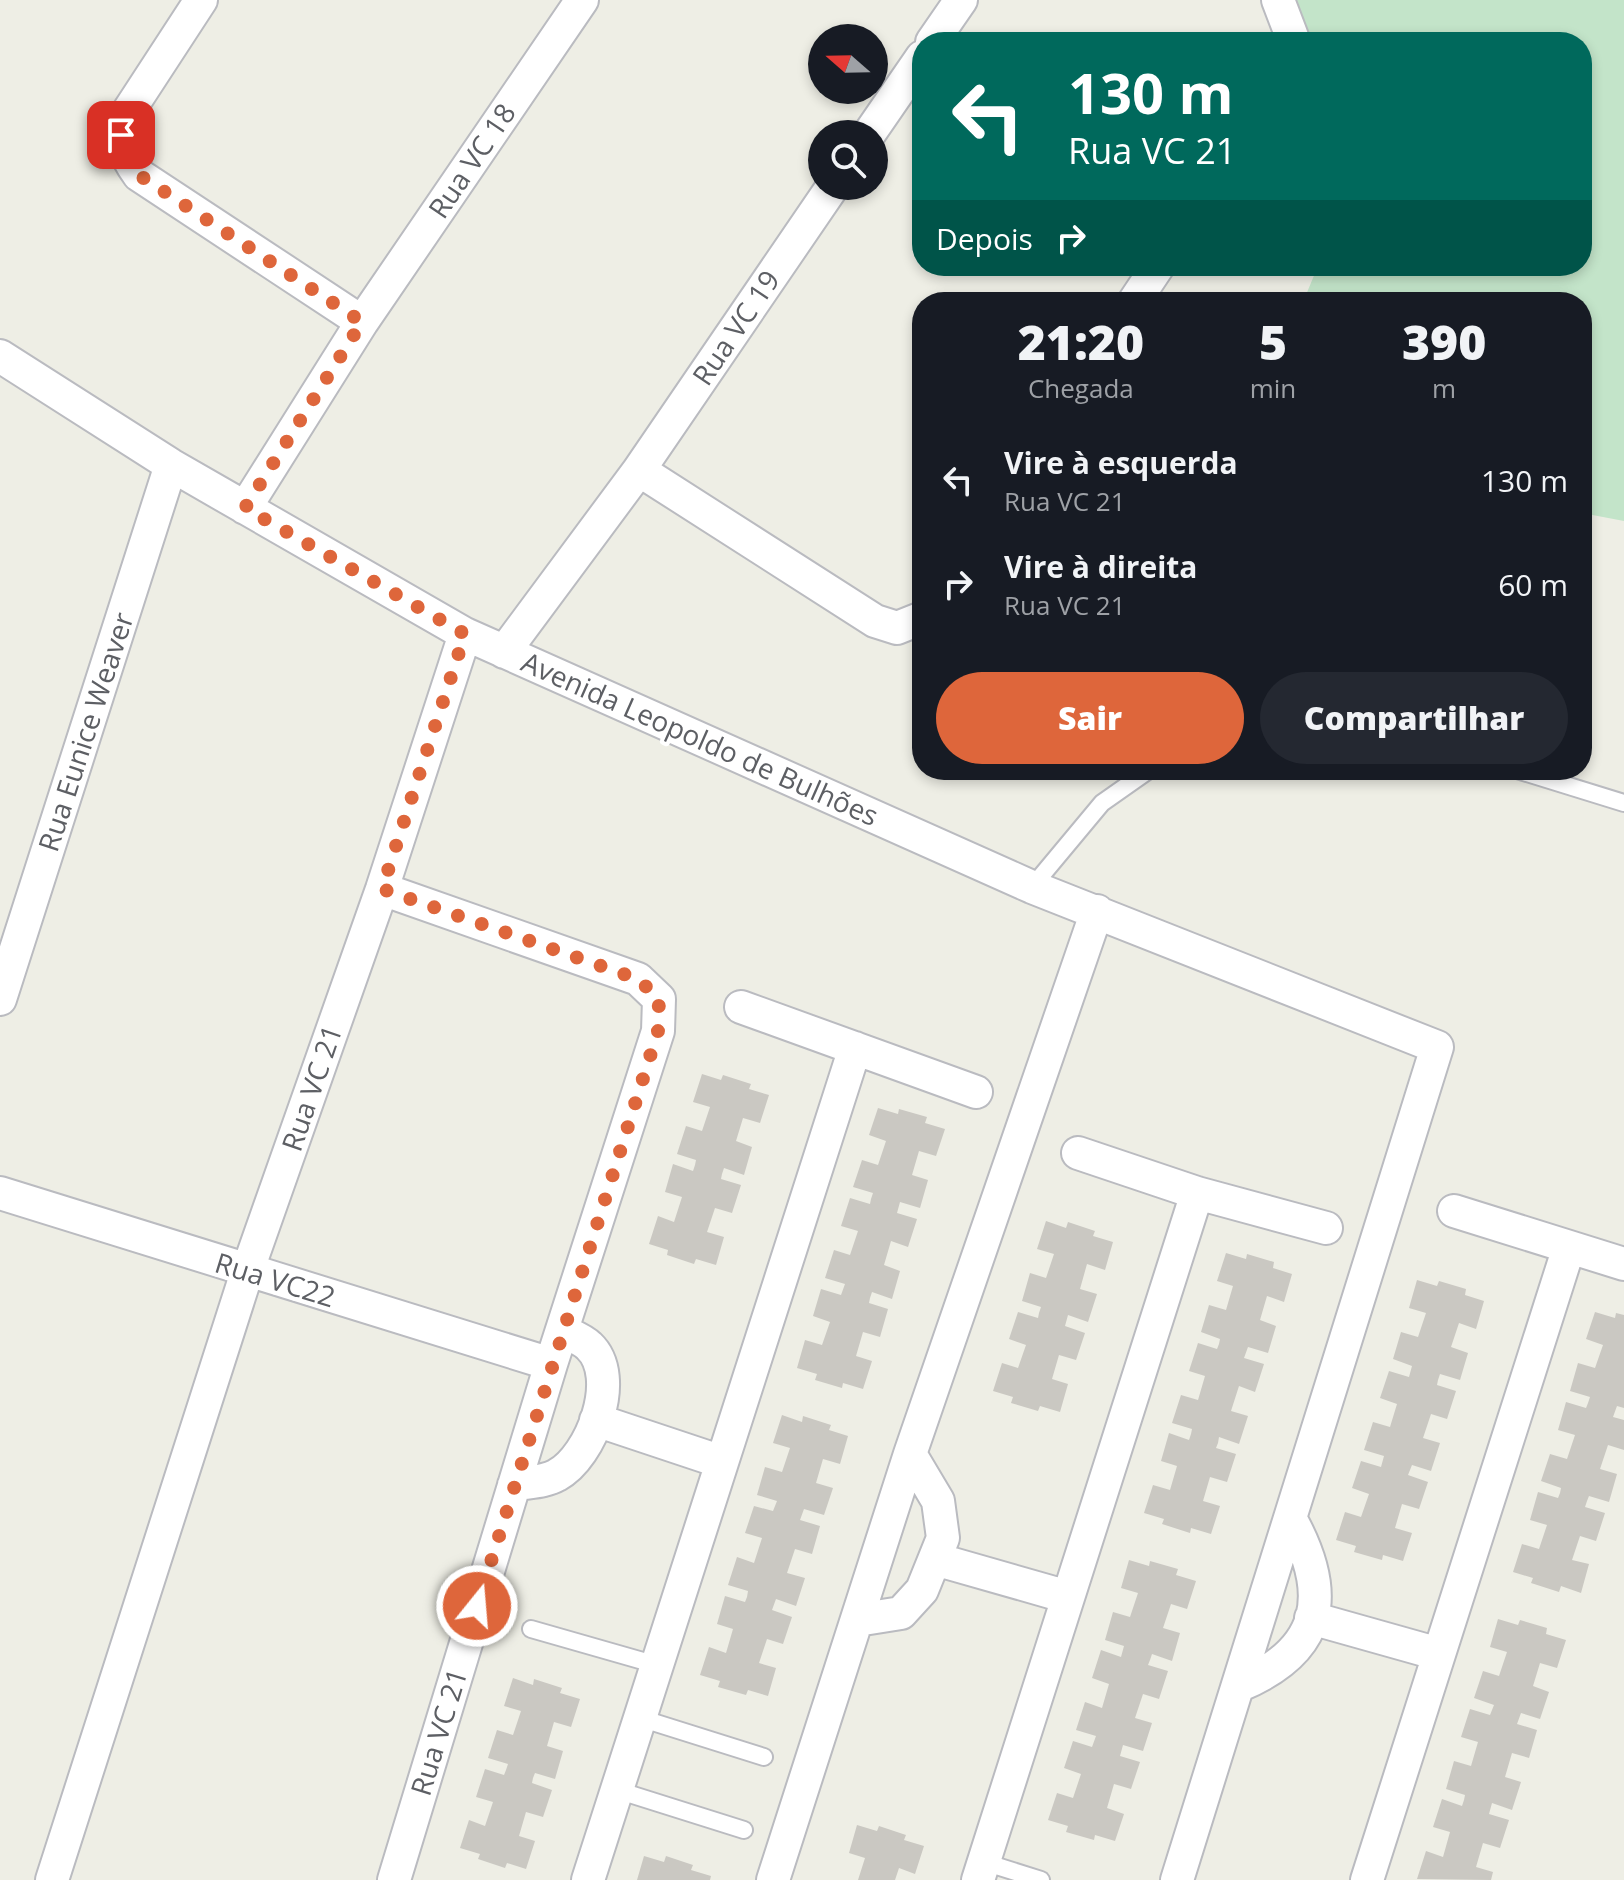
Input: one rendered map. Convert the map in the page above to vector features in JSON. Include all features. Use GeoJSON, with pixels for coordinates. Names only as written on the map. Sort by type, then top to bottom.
{"type":"FeatureCollection","features":[{"type":"Feature","properties":{"kind":"street"},"geometry":{"type":"LineString","coordinates":[[201,0],[126,115],[121,135],[125,156],[139,175],[362,322]]}},
{"type":"Feature","properties":{"kind":"street","name":"Rua VC 18"},"geometry":{"type":"LineString","coordinates":[[245,508],[362,322],[582,0]]}},
{"type":"Feature","properties":{"kind":"street"},"geometry":{"type":"LineString","coordinates":[[939,32],[961,0]]}},
{"type":"Feature","properties":{"kind":"street"},"geometry":{"type":"LineString","coordinates":[[1278,0],[1290,32]]}},
{"type":"Feature","properties":{"kind":"street"},"geometry":{"type":"LineString","coordinates":[[879,120],[912,72]]}},
{"type":"Feature","properties":{"kind":"street","name":"Rua VC 19"},"geometry":{"type":"LineString","coordinates":[[504,652],[639,470],[823,200]]}},
{"type":"Feature","properties":{"kind":"street","name":"Avenida Leopoldo de Bulhões"},"geometry":{"type":"LineString","coordinates":[[0,356],[171,465],[465,634],[1032,887],[1437,1047],[1290,1518]]}},
{"type":"Feature","properties":{"kind":"street","name":"Rua Eunice Weaver"},"geometry":{"type":"LineString","coordinates":[[0,999],[171,465]]}},
{"type":"Feature","properties":{"kind":"street"},"geometry":{"type":"LineString","coordinates":[[639,470],[875,621],[897,628],[912,622]]}},
{"type":"Feature","properties":{"kind":"street","name":"Rua VC 21"},"geometry":{"type":"LineString","coordinates":[[52,1880],[247,1272],[382,889],[465,634]]}},
{"type":"Feature","properties":{"kind":"street","name":"Rua VC 21"},"geometry":{"type":"LineString","coordinates":[[382,889],[638,979],[659,999],[658,1031],[551,1364],[394,1880]]}},
{"type":"Feature","properties":{"kind":"street"},"geometry":{"type":"LineString","coordinates":[[773,1880],[910,1454],[1097,911]]}},
{"type":"Feature","properties":{"kind":"street"},"geometry":{"type":"LineString","coordinates":[[741,1007],[976,1092]]}},
{"type":"Feature","properties":{"kind":"street"},"geometry":{"type":"LineString","coordinates":[[588,1880],[855,1048]]}},
{"type":"Feature","properties":{"kind":"street"},"geometry":{"type":"LineString","coordinates":[[1078,1153],[1197,1193],[1326,1228]]}},
{"type":"Feature","properties":{"kind":"street","name":"Rua VC22"},"geometry":{"type":"LineString","coordinates":[[0,1193],[551,1364]]}},
{"type":"Feature","properties":{"kind":"street"},"geometry":{"type":"LineString","coordinates":[[981,1871],[1197,1193]]}},
{"type":"Feature","properties":{"kind":"street"},"geometry":{"type":"LineString","coordinates":[[1454,1211],[1624,1264]]}},
{"type":"Feature","properties":{"kind":"street"},"geometry":{"type":"LineString","coordinates":[[1367,1880],[1569,1247]]}},
{"type":"Feature","properties":{"kind":"street"},"geometry":{"type":"LineString","coordinates":[[514,1485],[556,1476],[589,1442],[596,1420],[604,1384],[601,1366],[589,1346],[562,1331]]}},
{"type":"Feature","properties":{"kind":"street"},"geometry":{"type":"LineString","coordinates":[[596,1420],[722,1462]]}},
{"type":"Feature","properties":{"kind":"street"},"geometry":{"type":"LineString","coordinates":[[857,1620],[901,1613],[922,1590],[943,1538],[938,1501],[910,1454]]}},
{"type":"Feature","properties":{"kind":"street"},"geometry":{"type":"LineString","coordinates":[[1238,1686],[1269,1673],[1292,1656],[1307,1633],[1315,1582],[1307,1548],[1290,1518]]}},
{"type":"Feature","properties":{"kind":"street"},"geometry":{"type":"LineString","coordinates":[[1177,1880],[1290,1518]]}},
{"type":"Feature","properties":{"kind":"street"},"geometry":{"type":"LineString","coordinates":[[935,1559],[1068,1597]]}},
{"type":"Feature","properties":{"kind":"street"},"geometry":{"type":"LineString","coordinates":[[1311,1618],[1439,1654]]}},
{"type":"Feature","properties":{"kind":"lane"},"geometry":{"type":"LineString","coordinates":[[1032,887],[1102,803],[1135,780]]}},
{"type":"Feature","properties":{"kind":"lane"},"geometry":{"type":"LineString","coordinates":[[1549,780],[1624,803]]}},
{"type":"Feature","properties":{"kind":"lane"},"geometry":{"type":"LineString","coordinates":[[531,1629],[657,1665]]}},
{"type":"Feature","properties":{"kind":"lane"},"geometry":{"type":"LineString","coordinates":[[640,1718],[764,1757]]}},
{"type":"Feature","properties":{"kind":"lane"},"geometry":{"type":"LineString","coordinates":[[617,1790],[744,1830]]}},
{"type":"Feature","properties":{"kind":"lane"},"geometry":{"type":"LineString","coordinates":[[981,1871],[1041,1880]]}},
{"type":"Feature","properties":{"kind":"green space"},"geometry":{"type":"Polygon","coordinates":[[[1273,0],[1624,0],[1624,521],[1592,515],[1592,292],[1307,292],[1314,276],[1592,276],[1592,32],[1292,32],[1273,0]]]}},
{"type":"Feature","properties":{"kind":"building"},"geometry":{"type":"Polygon","coordinates":[[[702,1074],[721,1080],[723,1075],[751,1084],[749,1089],[769,1095],[760,1123],[743,1118],[736,1141],[752,1147],[744,1175],[724,1168],[722,1174],[721,1179],[741,1185],[732,1213],[715,1208],[707,1232],[724,1237],[716,1265],[696,1259],[694,1264],[667,1255],[668,1250],[649,1244],[658,1216],[674,1222],[682,1197],[665,1192],[673,1164],[693,1171],[695,1165],[696,1160],[677,1154],[686,1126],[702,1131],[710,1107],[693,1102],[702,1074]]]}},
{"type":"Feature","properties":{"kind":"building"},"geometry":{"type":"Polygon","coordinates":[[[878,1108],[898,1114],[899,1109],[927,1117],[925,1123],[945,1129],[936,1156],[919,1151],[912,1175],[928,1180],[920,1208],[900,1202],[897,1213],[917,1219],[908,1247],[891,1241],[884,1265],[900,1271],[892,1299],[872,1292],[870,1298],[869,1303],[888,1309],[880,1337],[863,1332],[856,1356],[872,1361],[863,1389],[843,1383],[842,1388],[815,1380],[817,1374],[797,1368],[805,1340],[822,1345],[830,1322],[813,1316],[821,1289],[841,1295],[845,1284],[825,1278],[834,1250],[850,1255],[858,1231],[841,1226],[850,1198],[870,1204],[873,1193],[853,1187],[862,1160],[878,1165],[886,1141],[869,1135],[878,1108]]]}},
{"type":"Feature","properties":{"kind":"building"},"geometry":{"type":"Polygon","coordinates":[[[1046,1221],[1066,1228],[1068,1222],[1095,1231],[1093,1236],[1113,1242],[1105,1270],[1087,1264],[1080,1289],[1097,1294],[1088,1322],[1068,1315],[1065,1326],[1085,1333],[1076,1360],[1059,1355],[1052,1379],[1068,1384],[1060,1412],[1040,1406],[1038,1411],[1011,1403],[1013,1397],[993,1391],[1002,1363],[1018,1368],[1026,1345],[1009,1339],[1018,1312],[1038,1318],[1041,1307],[1022,1301],[1030,1273],[1046,1278],[1054,1254],[1037,1249],[1046,1221]]]}},
{"type":"Feature","properties":{"kind":"building"},"geometry":{"type":"Polygon","coordinates":[[[1226,1253],[1246,1259],[1247,1254],[1274,1262],[1273,1268],[1292,1274],[1284,1302],[1267,1296],[1260,1320],[1276,1326],[1268,1353],[1248,1347],[1244,1358],[1264,1364],[1255,1392],[1239,1386],[1231,1411],[1248,1416],[1239,1444],[1219,1437],[1216,1448],[1236,1454],[1227,1482],[1210,1477],[1203,1501],[1220,1506],[1211,1534],[1191,1528],[1190,1533],[1162,1524],[1164,1519],[1144,1513],[1153,1485],[1170,1490],[1177,1466],[1161,1461],[1169,1433],[1189,1440],[1191,1434],[1192,1429],[1172,1423],[1181,1395],[1198,1400],[1205,1376],[1189,1371],[1198,1343],[1217,1349],[1219,1344],[1220,1339],[1201,1332],[1209,1305],[1226,1310],[1233,1286],[1217,1281],[1226,1253]]]}},
{"type":"Feature","properties":{"kind":"building"},"geometry":{"type":"Polygon","coordinates":[[[1417,1280],[1437,1286],[1439,1281],[1466,1289],[1465,1295],[1484,1301],[1476,1329],[1459,1323],[1451,1347],[1468,1353],[1460,1380],[1440,1374],[1438,1380],[1437,1385],[1456,1391],[1447,1419],[1431,1414],[1423,1438],[1440,1443],[1431,1471],[1412,1465],[1408,1475],[1428,1482],[1419,1509],[1402,1504],[1395,1528],[1412,1533],[1403,1561],[1383,1555],[1382,1560],[1354,1552],[1356,1546],[1336,1540],[1345,1512],[1361,1517],[1369,1494],[1352,1488],[1361,1461],[1381,1467],[1384,1456],[1364,1450],[1373,1422],[1390,1427],[1397,1404],[1380,1398],[1389,1371],[1409,1377],[1412,1366],[1393,1359],[1401,1332],[1418,1337],[1426,1313],[1409,1308],[1417,1280]]]}},
{"type":"Feature","properties":{"kind":"building"},"geometry":{"type":"Polygon","coordinates":[[[1595,1312],[1615,1318],[1616,1313],[1624,1315],[1624,1408],[1617,1406],[1613,1417],[1624,1420],[1624,1450],[1608,1445],[1600,1469],[1617,1474],[1609,1502],[1589,1496],[1585,1507],[1605,1513],[1596,1541],[1580,1536],[1572,1560],[1589,1564],[1581,1593],[1561,1586],[1559,1592],[1531,1583],[1533,1578],[1513,1572],[1522,1544],[1539,1549],[1547,1525],[1530,1520],[1538,1492],[1558,1498],[1560,1493],[1561,1488],[1541,1481],[1550,1454],[1567,1459],[1575,1435],[1558,1430],[1566,1402],[1586,1408],[1590,1397],[1570,1391],[1578,1363],[1595,1368],[1603,1345],[1586,1339],[1595,1312]]]}},
{"type":"Feature","properties":{"kind":"building"},"geometry":{"type":"Polygon","coordinates":[[[782,1415],[802,1422],[803,1416],[831,1425],[829,1430],[848,1436],[840,1464],[823,1459],[816,1483],[833,1488],[824,1515],[804,1509],[800,1520],[820,1526],[812,1554],[795,1549],[787,1573],[805,1578],[796,1606],[776,1599],[772,1610],[792,1617],[783,1644],[767,1639],[759,1663],[776,1668],[768,1696],[748,1690],[746,1695],[718,1687],[720,1681],[700,1675],[709,1647],[726,1653],[733,1629],[717,1624],[725,1596],[745,1602],[747,1597],[748,1591],[728,1585],[737,1557],[754,1563],[762,1538],[745,1533],[754,1506],[773,1511],[777,1501],[757,1495],[765,1467],[782,1472],[790,1448],[773,1443],[782,1415]]]}},
{"type":"Feature","properties":{"kind":"building"},"geometry":{"type":"Polygon","coordinates":[[[1129,1560],[1149,1566],[1150,1561],[1178,1569],[1176,1575],[1196,1581],[1187,1609],[1171,1604],[1163,1628],[1180,1633],[1172,1661],[1152,1654],[1148,1665],[1168,1671],[1159,1699],[1143,1694],[1135,1718],[1152,1723],[1143,1751],[1123,1745],[1120,1756],[1140,1762],[1131,1789],[1114,1784],[1107,1808],[1124,1814],[1115,1841],[1095,1835],[1094,1840],[1066,1832],[1068,1826],[1048,1820],[1057,1793],[1073,1798],[1081,1774],[1064,1768],[1073,1741],[1092,1747],[1096,1736],[1076,1730],[1085,1702],[1102,1708],[1109,1684],[1092,1678],[1101,1650],[1121,1657],[1124,1646],[1105,1640],[1113,1612],[1130,1617],[1138,1593],[1121,1588],[1129,1560]]]}},
{"type":"Feature","properties":{"kind":"building"},"geometry":{"type":"Polygon","coordinates":[[[1498,1619],[1518,1625],[1520,1620],[1547,1628],[1546,1634],[1566,1640],[1557,1668],[1540,1663],[1533,1686],[1549,1692],[1540,1719],[1521,1713],[1517,1724],[1537,1730],[1529,1758],[1512,1753],[1505,1777],[1521,1782],[1512,1810],[1492,1803],[1489,1814],[1509,1820],[1500,1848],[1483,1843],[1476,1867],[1493,1872],[1491,1880],[1417,1879],[1426,1851],[1443,1857],[1450,1832],[1433,1827],[1442,1799],[1462,1806],[1464,1800],[1465,1795],[1446,1789],[1454,1761],[1471,1766],[1478,1742],[1461,1737],[1470,1709],[1490,1715],[1494,1705],[1474,1698],[1483,1671],[1499,1676],[1507,1652],[1490,1647],[1498,1619]]]}},
{"type":"Feature","properties":{"kind":"building"},"geometry":{"type":"Polygon","coordinates":[[[513,1678],[533,1685],[534,1679],[562,1688],[560,1693],[580,1699],[571,1727],[554,1722],[547,1746],[563,1751],[555,1779],[535,1773],[533,1778],[532,1783],[552,1790],[543,1817],[526,1812],[519,1836],[535,1841],[526,1869],[507,1863],[505,1868],[478,1859],[480,1854],[460,1848],[469,1820],[485,1826],[493,1802],[476,1797],[485,1769],[504,1775],[508,1764],[488,1758],[497,1730],[513,1735],[521,1711],[504,1706],[513,1678]]]}},
{"type":"Feature","properties":{"kind":"building"},"geometry":{"type":"Polygon","coordinates":[[[857,1825],[877,1831],[879,1826],[906,1835],[904,1840],[924,1846],[915,1874],[899,1868],[895,1880],[858,1880],[865,1858],[849,1853],[857,1825]]]}},
{"type":"Feature","properties":{"kind":"building"},"geometry":{"type":"Polygon","coordinates":[[[644,1856],[664,1862],[666,1856],[693,1865],[691,1870],[711,1876],[710,1880],[637,1880],[644,1856]]]}},
{"type":"Feature","properties":{"kind":"route"},"geometry":{"type":"LineString","coordinates":[[121,135],[125,156],[139,175],[362,322],[245,508],[465,634],[382,889],[638,979],[659,999],[658,1031],[477,1606]]}}]}
